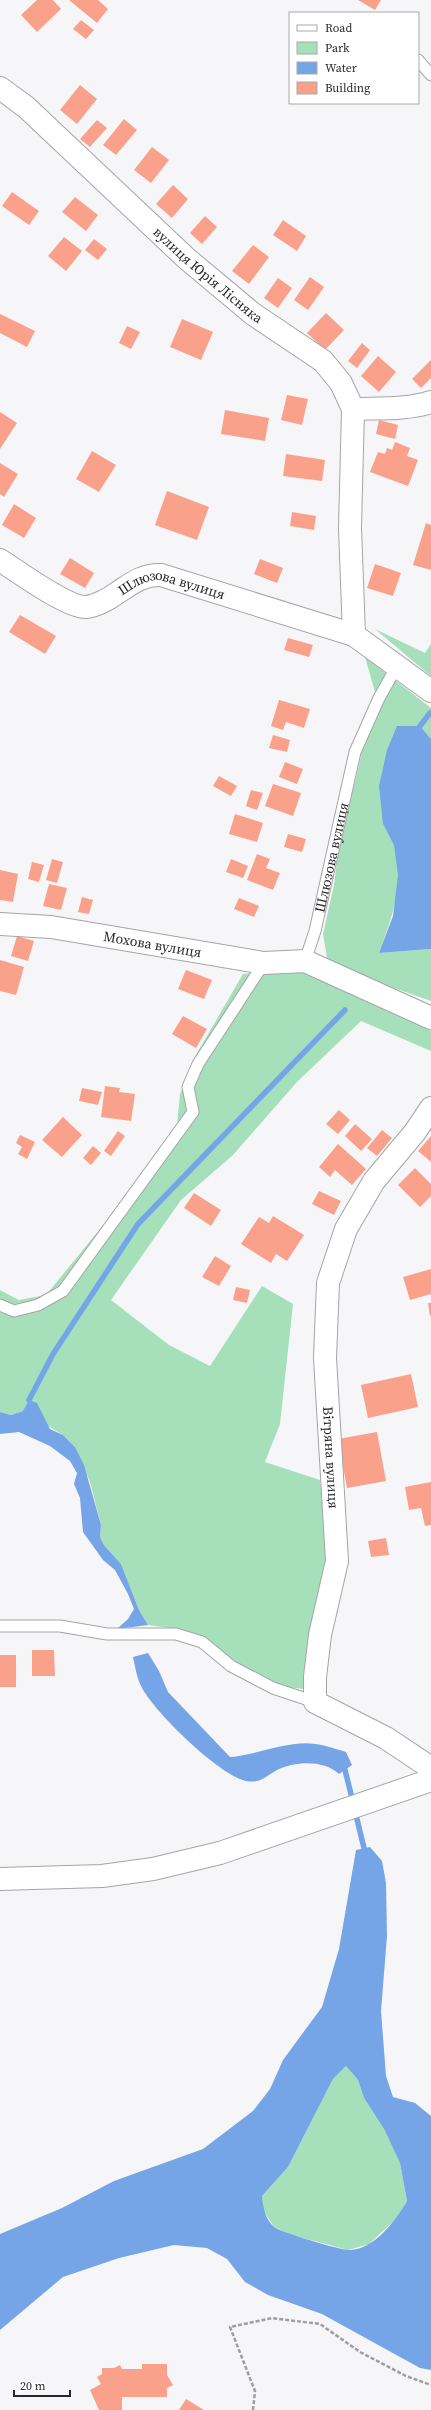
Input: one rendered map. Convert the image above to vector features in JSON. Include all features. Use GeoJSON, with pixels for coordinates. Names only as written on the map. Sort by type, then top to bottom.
{"type":"FeatureCollection","features":[{"type":"Feature","properties":{"kind":"street","name":"вулиця Юрія Лісняка"},"geometry":{"type":"LineString","coordinates":[[0,88],[26,107],[192,263],[253,314],[323,361],[341,383],[353,409]]}},
{"type":"Feature","properties":{"kind":"street"},"geometry":{"type":"LineString","coordinates":[[354,635],[350,528],[353,409],[415,405],[431,402]]}},
{"type":"Feature","properties":{"kind":"street","name":"Шлюзова вулиця"},"geometry":{"type":"LineString","coordinates":[[0,560],[63,599],[86,607],[108,599],[141,578],[152,574],[161,575],[354,635],[431,691]]}},
{"type":"Feature","properties":{"kind":"street","name":"Мохова вулиця"},"geometry":{"type":"LineString","coordinates":[[0,924],[51,927],[264,963],[305,961]]}},
{"type":"Feature","properties":{"kind":"street"},"geometry":{"type":"LineString","coordinates":[[305,961],[431,1018]]}},
{"type":"Feature","properties":{"kind":"street","name":"Вітряна вулиця"},"geometry":{"type":"LineString","coordinates":[[316,1702],[315,1677],[320,1635],[337,1561],[325,1358],[328,1283],[346,1229],[374,1181],[415,1132],[431,1108]]}},
{"type":"Feature","properties":{"kind":"street"},"geometry":{"type":"LineString","coordinates":[[316,1702],[386,1738],[431,1768]]}},
{"type":"Feature","properties":{"kind":"street"},"geometry":{"type":"LineString","coordinates":[[0,1879],[94,1877],[153,1869],[220,1853],[431,1780]]}},
{"type":"Feature","properties":{"kind":"lane"},"geometry":{"type":"LineString","coordinates":[[419,61],[431,75]]}},
{"type":"Feature","properties":{"kind":"lane","name":"Шлюзова вулиця"},"geometry":{"type":"LineString","coordinates":[[305,961],[315,931],[355,752],[379,698],[397,666]]}},
{"type":"Feature","properties":{"kind":"lane"},"geometry":{"type":"LineString","coordinates":[[0,1305],[14,1311],[38,1305],[63,1291],[193,1112],[188,1087],[198,1064],[264,963]]}},
{"type":"Feature","properties":{"kind":"lane"},"geometry":{"type":"LineString","coordinates":[[0,1626],[60,1626],[107,1634],[176,1634],[202,1642],[231,1666],[273,1688],[316,1702]]}},
{"type":"Feature","properties":{"kind":"path"},"geometry":{"type":"LineString","coordinates":[[253,2410],[255,2391],[230,2327],[272,2318],[320,2324],[360,2352],[406,2376],[431,2385]]}},
{"type":"Feature","properties":{"kind":"green space"},"geometry":{"type":"Polygon","coordinates":[[[375,629],[425,653],[431,644],[431,676],[375,629]]]}},
{"type":"Feature","properties":{"kind":"green space"},"geometry":{"type":"Polygon","coordinates":[[[365,657],[431,708],[431,739],[420,726],[383,824],[395,845],[399,872],[396,900],[379,953],[431,949],[431,1001],[351,973],[327,958],[323,934],[334,885],[340,836],[357,774],[375,692],[365,657]]]}},
{"type":"Feature","properties":{"kind":"green space"},"geometry":{"type":"Polygon","coordinates":[[[307,970],[431,1031],[431,1051],[361,1021],[297,1082],[232,1156],[181,1200],[111,1300],[169,1345],[210,1366],[262,1286],[293,1304],[280,1424],[265,1462],[320,1480],[327,1559],[311,1663],[304,1689],[285,1687],[258,1675],[183,1630],[148,1625],[139,1610],[121,1564],[104,1545],[100,1537],[101,1525],[90,1482],[75,1447],[63,1435],[23,1411],[11,1415],[0,1412],[0,1290],[19,1300],[46,1295],[118,1207],[177,1125],[180,1094],[193,1060],[243,974],[307,970]]]}},
{"type":"Feature","properties":{"kind":"green space"},"geometry":{"type":"Polygon","coordinates":[[[346,2066],[358,2080],[364,2098],[384,2129],[400,2163],[407,2201],[397,2218],[369,2244],[348,2250],[292,2235],[274,2227],[263,2210],[262,2196],[288,2167],[333,2079],[346,2066]]]}},
{"type":"Feature","properties":{"kind":"water"},"geometry":{"type":"Polygon","coordinates":[[[397,726],[420,726],[431,739],[431,949],[379,953],[393,916],[398,875],[394,845],[383,824],[379,786],[387,750],[397,726]]]}},
{"type":"Feature","properties":{"kind":"water"},"geometry":{"type":"Polygon","coordinates":[[[29,1400],[37,1403],[50,1429],[63,1435],[75,1447],[84,1465],[101,1525],[100,1537],[104,1545],[121,1564],[139,1610],[148,1625],[117,1629],[128,1619],[134,1609],[115,1570],[103,1560],[83,1532],[80,1498],[74,1484],[77,1473],[70,1461],[50,1446],[19,1432],[0,1434],[0,1412],[11,1415],[23,1411],[29,1400]]]}},
{"type":"Feature","properties":{"kind":"water"},"geometry":{"type":"Polygon","coordinates":[[[148,1653],[159,1671],[168,1692],[230,1757],[305,1743],[323,1745],[346,1752],[352,1765],[339,1774],[326,1766],[302,1763],[286,1766],[260,1780],[251,1782],[234,1776],[204,1755],[188,1741],[159,1711],[148,1697],[141,1686],[133,1657],[148,1653]]]}},
{"type":"Feature","properties":{"kind":"water"},"geometry":{"type":"Polygon","coordinates":[[[370,1847],[382,1861],[386,1883],[387,1936],[381,2011],[386,2076],[393,2097],[415,2103],[431,2116],[431,2370],[420,2368],[322,2314],[268,2295],[245,2282],[227,2259],[207,2248],[174,2245],[119,2258],[63,2277],[0,2330],[0,2234],[62,2208],[114,2181],[203,2149],[253,2111],[270,2089],[283,2060],[322,2007],[339,1949],[356,1850],[370,1847]],[[346,2066],[333,2079],[288,2167],[262,2196],[267,2217],[274,2227],[312,2241],[345,2250],[368,2245],[376,2239],[391,2225],[407,2201],[400,2163],[384,2129],[364,2098],[358,2080],[346,2066]]]}},
{"type":"Feature","properties":{"kind":"building"},"geometry":{"type":"Polygon","coordinates":[[[37,0],[53,0],[61,9],[37,32],[21,15],[37,0]]]}},
{"type":"Feature","properties":{"kind":"building"},"geometry":{"type":"Polygon","coordinates":[[[69,0],[98,0],[108,9],[97,23],[69,0]]]}},
{"type":"Feature","properties":{"kind":"building"},"geometry":{"type":"Polygon","coordinates":[[[358,0],[381,0],[375,10],[358,0]]]}},
{"type":"Feature","properties":{"kind":"building"},"geometry":{"type":"Polygon","coordinates":[[[81,20],[94,30],[86,39],[73,29],[81,20]]]}},
{"type":"Feature","properties":{"kind":"building"},"geometry":{"type":"Polygon","coordinates":[[[80,85],[97,99],[77,124],[60,110],[80,85]]]}},
{"type":"Feature","properties":{"kind":"building"},"geometry":{"type":"Polygon","coordinates":[[[124,119],[137,130],[116,155],[103,145],[124,119]]]}},
{"type":"Feature","properties":{"kind":"building"},"geometry":{"type":"Polygon","coordinates":[[[97,120],[107,128],[90,147],[80,139],[97,120]]]}},
{"type":"Feature","properties":{"kind":"building"},"geometry":{"type":"Polygon","coordinates":[[[152,147],[169,160],[151,183],[134,170],[152,147]]]}},
{"type":"Feature","properties":{"kind":"building"},"geometry":{"type":"Polygon","coordinates":[[[173,185],[188,199],[172,218],[156,204],[173,185]]]}},
{"type":"Feature","properties":{"kind":"building"},"geometry":{"type":"Polygon","coordinates":[[[12,192],[39,211],[29,225],[2,206],[12,192]]]}},
{"type":"Feature","properties":{"kind":"building"},"geometry":{"type":"Polygon","coordinates":[[[75,197],[98,215],[86,231],[62,212],[75,197]]]}},
{"type":"Feature","properties":{"kind":"building"},"geometry":{"type":"Polygon","coordinates":[[[205,216],[217,227],[202,244],[190,233],[205,216]]]}},
{"type":"Feature","properties":{"kind":"building"},"geometry":{"type":"Polygon","coordinates":[[[283,220],[306,236],[297,251],[273,235],[283,220]]]}},
{"type":"Feature","properties":{"kind":"building"},"geometry":{"type":"Polygon","coordinates":[[[64,237],[82,251],[66,271],[48,256],[64,237]]]}},
{"type":"Feature","properties":{"kind":"building"},"geometry":{"type":"Polygon","coordinates":[[[94,239],[107,249],[98,260],[85,250],[94,239]]]}},
{"type":"Feature","properties":{"kind":"building"},"geometry":{"type":"Polygon","coordinates":[[[253,245],[269,257],[249,284],[232,271],[253,245]]]}},
{"type":"Feature","properties":{"kind":"building"},"geometry":{"type":"Polygon","coordinates":[[[310,277],[324,287],[308,310],[294,300],[310,277]]]}},
{"type":"Feature","properties":{"kind":"building"},"geometry":{"type":"Polygon","coordinates":[[[278,278],[292,288],[278,308],[264,298],[278,278]]]}},
{"type":"Feature","properties":{"kind":"building"},"geometry":{"type":"Polygon","coordinates":[[[326,313],[344,330],[325,350],[307,333],[326,313]]]}},
{"type":"Feature","properties":{"kind":"building"},"geometry":{"type":"Polygon","coordinates":[[[0,314],[35,331],[27,347],[0,333],[0,314]]]}},
{"type":"Feature","properties":{"kind":"building"},"geometry":{"type":"Polygon","coordinates":[[[182,319],[213,332],[201,360],[170,347],[182,319]]]}},
{"type":"Feature","properties":{"kind":"building"},"geometry":{"type":"Polygon","coordinates":[[[127,326],[140,332],[131,349],[119,343],[127,326]]]}},
{"type":"Feature","properties":{"kind":"building"},"geometry":{"type":"Polygon","coordinates":[[[362,343],[370,350],[357,368],[348,361],[362,343]]]}},
{"type":"Feature","properties":{"kind":"building"},"geometry":{"type":"Polygon","coordinates":[[[378,356],[396,372],[379,392],[361,376],[378,356]]]}},
{"type":"Feature","properties":{"kind":"building"},"geometry":{"type":"Polygon","coordinates":[[[431,360],[431,378],[421,388],[412,379],[431,360]]]}},
{"type":"Feature","properties":{"kind":"building"},"geometry":{"type":"Polygon","coordinates":[[[287,395],[308,399],[302,425],[281,420],[287,395]]]}},
{"type":"Feature","properties":{"kind":"building"},"geometry":{"type":"Polygon","coordinates":[[[225,410],[269,418],[265,441],[221,434],[225,410]]]}},
{"type":"Feature","properties":{"kind":"building"},"geometry":{"type":"Polygon","coordinates":[[[0,412],[17,423],[0,449],[0,412]]]}},
{"type":"Feature","properties":{"kind":"building"},"geometry":{"type":"Polygon","coordinates":[[[379,420],[398,425],[395,439],[376,434],[379,420]]]}},
{"type":"Feature","properties":{"kind":"building"},"geometry":{"type":"Polygon","coordinates":[[[395,442],[410,448],[407,456],[418,460],[408,486],[370,472],[378,452],[385,454],[387,448],[392,450],[395,442]]]}},
{"type":"Feature","properties":{"kind":"building"},"geometry":{"type":"Polygon","coordinates":[[[92,451],[116,465],[99,492],[76,479],[92,451]]]}},
{"type":"Feature","properties":{"kind":"building"},"geometry":{"type":"Polygon","coordinates":[[[286,454],[325,460],[322,481],[283,476],[286,454]]]}},
{"type":"Feature","properties":{"kind":"building"},"geometry":{"type":"Polygon","coordinates":[[[0,463],[18,474],[4,497],[0,494],[0,463]]]}},
{"type":"Feature","properties":{"kind":"building"},"geometry":{"type":"Polygon","coordinates":[[[167,491],[209,507],[197,540],[155,525],[167,491]]]}},
{"type":"Feature","properties":{"kind":"building"},"geometry":{"type":"Polygon","coordinates":[[[14,504],[36,518],[24,538],[2,525],[14,504]]]}},
{"type":"Feature","properties":{"kind":"building"},"geometry":{"type":"Polygon","coordinates":[[[292,512],[316,516],[314,530],[290,526],[292,512]]]}},
{"type":"Feature","properties":{"kind":"building"},"geometry":{"type":"Polygon","coordinates":[[[426,523],[431,525],[431,570],[413,565],[426,523]]]}},
{"type":"Feature","properties":{"kind":"building"},"geometry":{"type":"Polygon","coordinates":[[[70,558],[94,573],[85,588],[60,574],[70,558]]]}},
{"type":"Feature","properties":{"kind":"building"},"geometry":{"type":"Polygon","coordinates":[[[260,559],[283,568],[277,583],[254,574],[260,559]]]}},
{"type":"Feature","properties":{"kind":"building"},"geometry":{"type":"Polygon","coordinates":[[[375,564],[401,573],[393,596],[367,588],[375,564]]]}},
{"type":"Feature","properties":{"kind":"building"},"geometry":{"type":"Polygon","coordinates":[[[20,615],[56,636],[45,654],[9,632],[20,615]]]}},
{"type":"Feature","properties":{"kind":"building"},"geometry":{"type":"Polygon","coordinates":[[[288,638],[313,645],[309,657],[284,650],[288,638]]]}},
{"type":"Feature","properties":{"kind":"building"},"geometry":{"type":"Polygon","coordinates":[[[279,700],[310,709],[304,728],[286,722],[283,730],[271,726],[279,700]]]}},
{"type":"Feature","properties":{"kind":"building"},"geometry":{"type":"Polygon","coordinates":[[[273,735],[290,740],[287,752],[269,748],[273,735]]]}},
{"type":"Feature","properties":{"kind":"building"},"geometry":{"type":"Polygon","coordinates":[[[285,762],[303,769],[297,784],[279,777],[285,762]]]}},
{"type":"Feature","properties":{"kind":"building"},"geometry":{"type":"Polygon","coordinates":[[[219,776],[237,786],[231,796],[213,786],[219,776]]]}},
{"type":"Feature","properties":{"kind":"building"},"geometry":{"type":"Polygon","coordinates":[[[273,784],[301,793],[293,816],[265,806],[273,784]]]}},
{"type":"Feature","properties":{"kind":"building"},"geometry":{"type":"Polygon","coordinates":[[[251,790],[263,793],[257,810],[246,806],[251,790]]]}},
{"type":"Feature","properties":{"kind":"building"},"geometry":{"type":"Polygon","coordinates":[[[235,814],[263,823],[257,842],[229,834],[235,814]]]}},
{"type":"Feature","properties":{"kind":"building"},"geometry":{"type":"Polygon","coordinates":[[[288,834],[306,839],[302,852],[284,847],[288,834]]]}},
{"type":"Feature","properties":{"kind":"building"},"geometry":{"type":"Polygon","coordinates":[[[257,854],[270,859],[266,868],[280,873],[273,890],[247,880],[257,854]]]}},
{"type":"Feature","properties":{"kind":"building"},"geometry":{"type":"Polygon","coordinates":[[[52,859],[63,862],[57,883],[46,880],[52,859]]]}},
{"type":"Feature","properties":{"kind":"building"},"geometry":{"type":"Polygon","coordinates":[[[231,859],[248,866],[243,878],[226,872],[231,859]]]}},
{"type":"Feature","properties":{"kind":"building"},"geometry":{"type":"Polygon","coordinates":[[[32,862],[44,865],[39,882],[28,879],[32,862]]]}},
{"type":"Feature","properties":{"kind":"building"},"geometry":{"type":"Polygon","coordinates":[[[0,870],[18,874],[13,902],[0,900],[0,870]]]}},
{"type":"Feature","properties":{"kind":"building"},"geometry":{"type":"Polygon","coordinates":[[[49,884],[67,888],[61,910],[43,906],[49,884]]]}},
{"type":"Feature","properties":{"kind":"building"},"geometry":{"type":"Polygon","coordinates":[[[82,897],[93,900],[89,914],[78,912],[82,897]]]}},
{"type":"Feature","properties":{"kind":"building"},"geometry":{"type":"Polygon","coordinates":[[[239,898],[259,906],[254,917],[234,909],[239,898]]]}},
{"type":"Feature","properties":{"kind":"building"},"geometry":{"type":"Polygon","coordinates":[[[17,936],[34,941],[28,961],[11,956],[17,936]]]}},
{"type":"Feature","properties":{"kind":"building"},"geometry":{"type":"Polygon","coordinates":[[[0,960],[24,967],[16,995],[0,991],[0,960]]]}},
{"type":"Feature","properties":{"kind":"building"},"geometry":{"type":"Polygon","coordinates":[[[186,970],[212,980],[204,999],[178,989],[186,970]]]}},
{"type":"Feature","properties":{"kind":"building"},"geometry":{"type":"Polygon","coordinates":[[[183,1016],[207,1029],[196,1048],[172,1034],[183,1016]]]}},
{"type":"Feature","properties":{"kind":"building"},"geometry":{"type":"Polygon","coordinates":[[[105,1086],[120,1088],[119,1092],[135,1094],[131,1121],[101,1117],[105,1086]]]}},
{"type":"Feature","properties":{"kind":"building"},"geometry":{"type":"Polygon","coordinates":[[[82,1088],[102,1092],[98,1105],[79,1101],[82,1088]]]}},
{"type":"Feature","properties":{"kind":"building"},"geometry":{"type":"Polygon","coordinates":[[[339,1110],[350,1120],[338,1134],[326,1124],[339,1110]]]}},
{"type":"Feature","properties":{"kind":"building"},"geometry":{"type":"Polygon","coordinates":[[[63,1117],[82,1135],[62,1157],[42,1140],[63,1117]]]}},
{"type":"Feature","properties":{"kind":"building"},"geometry":{"type":"Polygon","coordinates":[[[355,1124],[372,1139],[361,1151],[345,1136],[355,1124]]]}},
{"type":"Feature","properties":{"kind":"building"},"geometry":{"type":"Polygon","coordinates":[[[382,1130],[392,1138],[377,1156],[367,1148],[382,1130]]]}},
{"type":"Feature","properties":{"kind":"building"},"geometry":{"type":"Polygon","coordinates":[[[118,1131],[125,1136],[111,1156],[104,1151],[118,1131]]]}},
{"type":"Feature","properties":{"kind":"building"},"geometry":{"type":"Polygon","coordinates":[[[20,1135],[35,1142],[27,1159],[18,1154],[22,1147],[16,1143],[20,1135]]]}},
{"type":"Feature","properties":{"kind":"building"},"geometry":{"type":"Polygon","coordinates":[[[431,1136],[431,1162],[418,1151],[431,1136]]]}},
{"type":"Feature","properties":{"kind":"building"},"geometry":{"type":"Polygon","coordinates":[[[338,1144],[366,1169],[352,1185],[335,1170],[330,1177],[319,1167],[338,1144]]]}},
{"type":"Feature","properties":{"kind":"building"},"geometry":{"type":"Polygon","coordinates":[[[93,1146],[101,1153],[91,1165],[83,1158],[93,1146]]]}},
{"type":"Feature","properties":{"kind":"building"},"geometry":{"type":"Polygon","coordinates":[[[415,1168],[431,1184],[431,1196],[420,1207],[398,1185],[415,1168]]]}},
{"type":"Feature","properties":{"kind":"building"},"geometry":{"type":"Polygon","coordinates":[[[319,1191],[341,1201],[334,1215],[312,1204],[319,1191]]]}},
{"type":"Feature","properties":{"kind":"building"},"geometry":{"type":"Polygon","coordinates":[[[194,1193],[221,1210],[211,1226],[184,1208],[194,1193]]]}},
{"type":"Feature","properties":{"kind":"building"},"geometry":{"type":"Polygon","coordinates":[[[273,1216],[304,1235],[287,1261],[276,1254],[271,1263],[241,1244],[259,1217],[269,1223],[273,1216]]]}},
{"type":"Feature","properties":{"kind":"building"},"geometry":{"type":"Polygon","coordinates":[[[215,1256],[231,1266],[219,1286],[202,1277],[215,1256]]]}},
{"type":"Feature","properties":{"kind":"building"},"geometry":{"type":"Polygon","coordinates":[[[431,1269],[431,1294],[410,1300],[403,1277],[431,1269]]]}},
{"type":"Feature","properties":{"kind":"building"},"geometry":{"type":"Polygon","coordinates":[[[236,1287],[250,1290],[247,1303],[233,1300],[236,1287]]]}},
{"type":"Feature","properties":{"kind":"building"},"geometry":{"type":"Polygon","coordinates":[[[428,1303],[431,1303],[431,1316],[430,1316],[428,1303]]]}},
{"type":"Feature","properties":{"kind":"building"},"geometry":{"type":"Polygon","coordinates":[[[411,1374],[418,1407],[368,1418],[361,1385],[411,1374]]]}},
{"type":"Feature","properties":{"kind":"building"},"geometry":{"type":"Polygon","coordinates":[[[377,1432],[386,1481],[347,1488],[338,1439],[377,1432]]]}},
{"type":"Feature","properties":{"kind":"building"},"geometry":{"type":"Polygon","coordinates":[[[431,1482],[431,1525],[425,1526],[421,1508],[409,1510],[405,1487],[431,1482]]]}},
{"type":"Feature","properties":{"kind":"building"},"geometry":{"type":"Polygon","coordinates":[[[386,1538],[389,1555],[371,1557],[368,1541],[386,1538]]]}},
{"type":"Feature","properties":{"kind":"building"},"geometry":{"type":"Polygon","coordinates":[[[32,1650],[54,1650],[55,1676],[32,1676],[32,1650]]]}},
{"type":"Feature","properties":{"kind":"building"},"geometry":{"type":"Polygon","coordinates":[[[0,1655],[16,1655],[16,1687],[0,1687],[0,1655]]]}},
{"type":"Feature","properties":{"kind":"building"},"geometry":{"type":"Polygon","coordinates":[[[142,2364],[167,2364],[167,2375],[173,2385],[167,2388],[167,2397],[122,2397],[122,2410],[99,2410],[90,2390],[101,2384],[97,2377],[102,2374],[102,2368],[114,2368],[120,2365],[122,2369],[142,2369],[142,2364]]]}},
{"type":"Feature","properties":{"kind":"building"},"geometry":{"type":"Polygon","coordinates":[[[186,2399],[204,2410],[179,2410],[186,2399]]]}},
{"type":"Feature","properties":{"kind":"waterway"},"geometry":{"type":"LineString","coordinates":[[420,726],[430,713]]}},
{"type":"Feature","properties":{"kind":"waterway"},"geometry":{"type":"LineString","coordinates":[[29,1400],[53,1354],[138,1224],[345,1010]]}},
{"type":"Feature","properties":{"kind":"waterway"},"geometry":{"type":"LineString","coordinates":[[345,1770],[353,1802]]}},
{"type":"Feature","properties":{"kind":"waterway"},"geometry":{"type":"LineString","coordinates":[[355,1811],[364,1848]]}}]}
